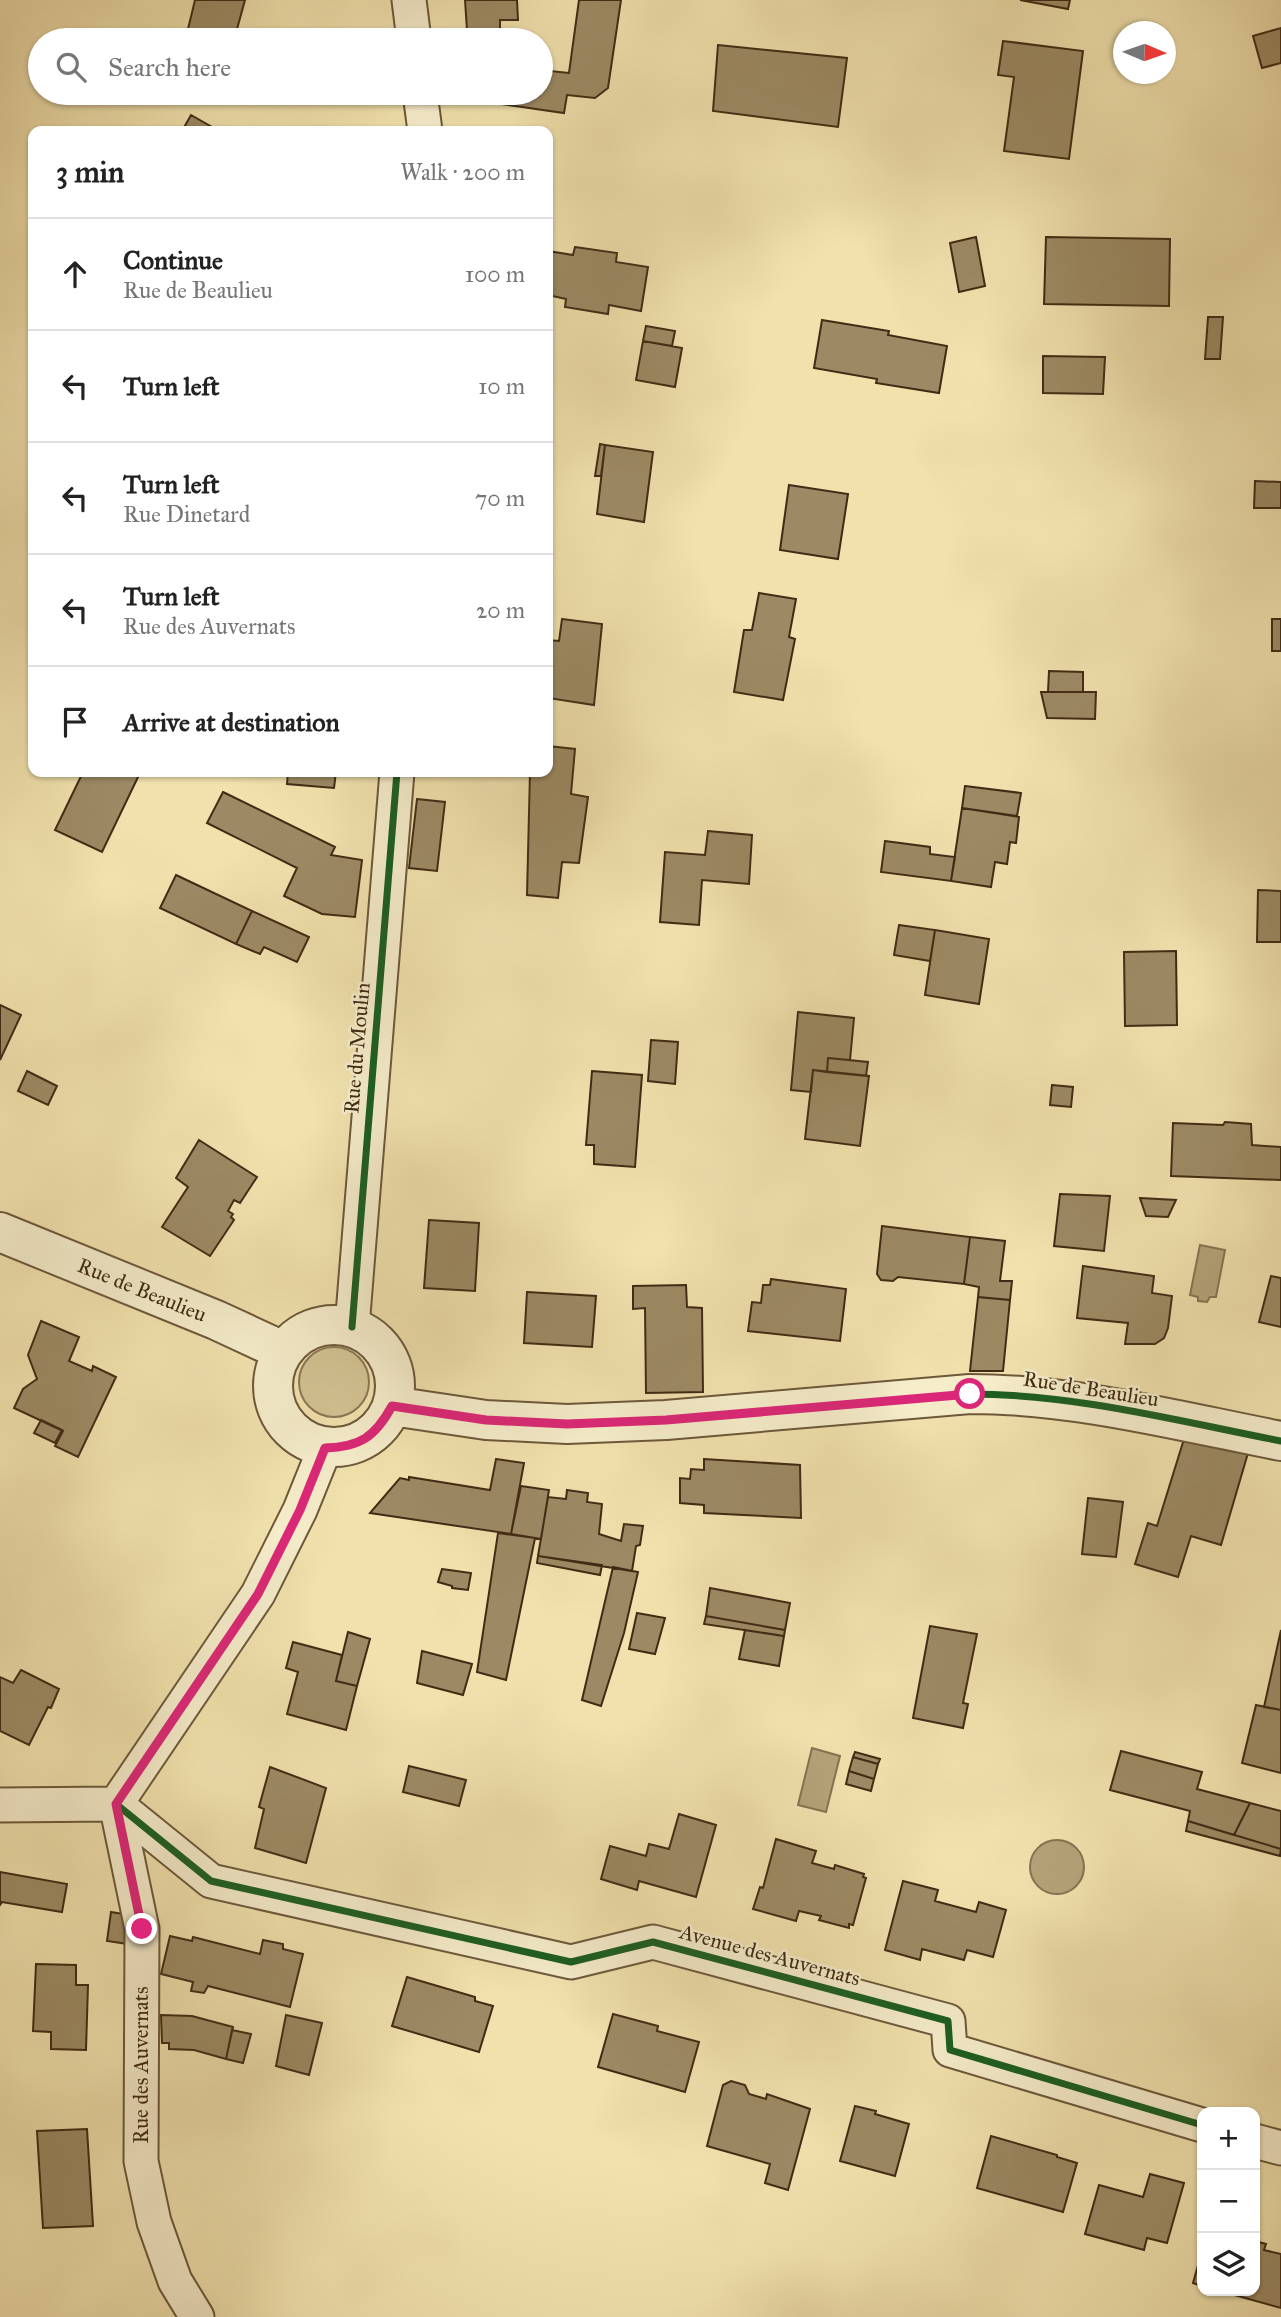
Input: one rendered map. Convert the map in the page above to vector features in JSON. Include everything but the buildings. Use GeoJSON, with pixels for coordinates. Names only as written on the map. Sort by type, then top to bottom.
{"type":"FeatureCollection","features":[{"type":"Feature","properties":{"kind":"street"},"geometry":{"type":"LineString","coordinates":[[409,0],[412,28]]}},
{"type":"Feature","properties":{"kind":"street"},"geometry":{"type":"LineString","coordinates":[[422,105],[424,126]]}},
{"type":"Feature","properties":{"kind":"street","name":"Rue du Moulin"},"geometry":{"type":"LineString","coordinates":[[352,1327],[397,777]]}},
{"type":"Feature","properties":{"kind":"street","name":"Rue de Beaulieu"},"geometry":{"type":"LineString","coordinates":[[0,1232],[216,1320],[283,1351]]}},
{"type":"Feature","properties":{"kind":"street"},"geometry":{"type":"LineString","coordinates":[[333,1324],[352,1327],[370,1336],[384,1350],[392,1367],[396,1387],[392,1406],[382,1425],[366,1439],[346,1447],[325,1448],[305,1441],[289,1429],[277,1412],[272,1391],[274,1370],[283,1351],[296,1337],[313,1328],[333,1324]]}},
{"type":"Feature","properties":{"kind":"street","name":"Rue de Beaulieu"},"geometry":{"type":"LineString","coordinates":[[392,1406],[486,1420],[567,1424],[666,1420],[970,1394],[1014,1394],[1058,1398],[1281,1441]]}},
{"type":"Feature","properties":{"kind":"street"},"geometry":{"type":"LineString","coordinates":[[0,1805],[116,1804],[258,1594],[300,1510],[325,1448]]}},
{"type":"Feature","properties":{"kind":"street","name":"Avenue des Auvernats"},"geometry":{"type":"LineString","coordinates":[[116,1804],[211,1881],[571,1962],[653,1942],[948,2021],[950,2050],[1197,2124]]}},
{"type":"Feature","properties":{"kind":"street","name":"Rue des Auvernats"},"geometry":{"type":"LineString","coordinates":[[116,1804],[142,1929],[141,2161],[158,2234],[175,2281],[197,2317]]}},
{"type":"Feature","properties":{"kind":"street"},"geometry":{"type":"LineString","coordinates":[[1260,2142],[1281,2148]]}},
{"type":"Feature","properties":{"kind":"shaded area"},"geometry":{"type":"Polygon","coordinates":[[[1200,1245],[1225,1250],[1216,1297],[1210,1297],[1207,1302],[1198,1301],[1198,1297],[1190,1295],[1200,1245]]]}},
{"type":"Feature","properties":{"kind":"shaded area"},"geometry":{"type":"Polygon","coordinates":[[[341,1347],[354,1353],[363,1362],[367,1368],[367,1396],[359,1407],[348,1415],[327,1417],[309,1407],[301,1396],[299,1375],[309,1357],[320,1349],[341,1347]]]}},
{"type":"Feature","properties":{"kind":"shaded area"},"geometry":{"type":"Polygon","coordinates":[[[812,1748],[840,1756],[826,1812],[798,1805],[812,1748]]]}},
{"type":"Feature","properties":{"kind":"shaded area"},"geometry":{"type":"Polygon","coordinates":[[[1057,1840],[1076,1848],[1084,1867],[1076,1886],[1057,1894],[1038,1886],[1030,1867],[1038,1848],[1057,1840]]]}},
{"type":"Feature","properties":{"kind":"cycle path"},"geometry":{"type":"LineString","coordinates":[[352,1327],[397,777]]}},
{"type":"Feature","properties":{"kind":"cycle path"},"geometry":{"type":"LineString","coordinates":[[392,1406],[486,1420],[567,1424],[666,1420],[970,1394],[1009,1395],[1126,1410],[1281,1441]]}},
{"type":"Feature","properties":{"kind":"cycle path"},"geometry":{"type":"LineString","coordinates":[[116,1804],[211,1881],[571,1962],[653,1942],[948,2021],[950,2050],[1197,2124]]}},
{"type":"Feature","properties":{"kind":"route"},"geometry":{"type":"LineString","coordinates":[[142,1929],[116,1804],[258,1594],[300,1510],[325,1448],[346,1447],[366,1439],[382,1425],[392,1406],[486,1420],[567,1424],[666,1420],[970,1394]]}}]}
